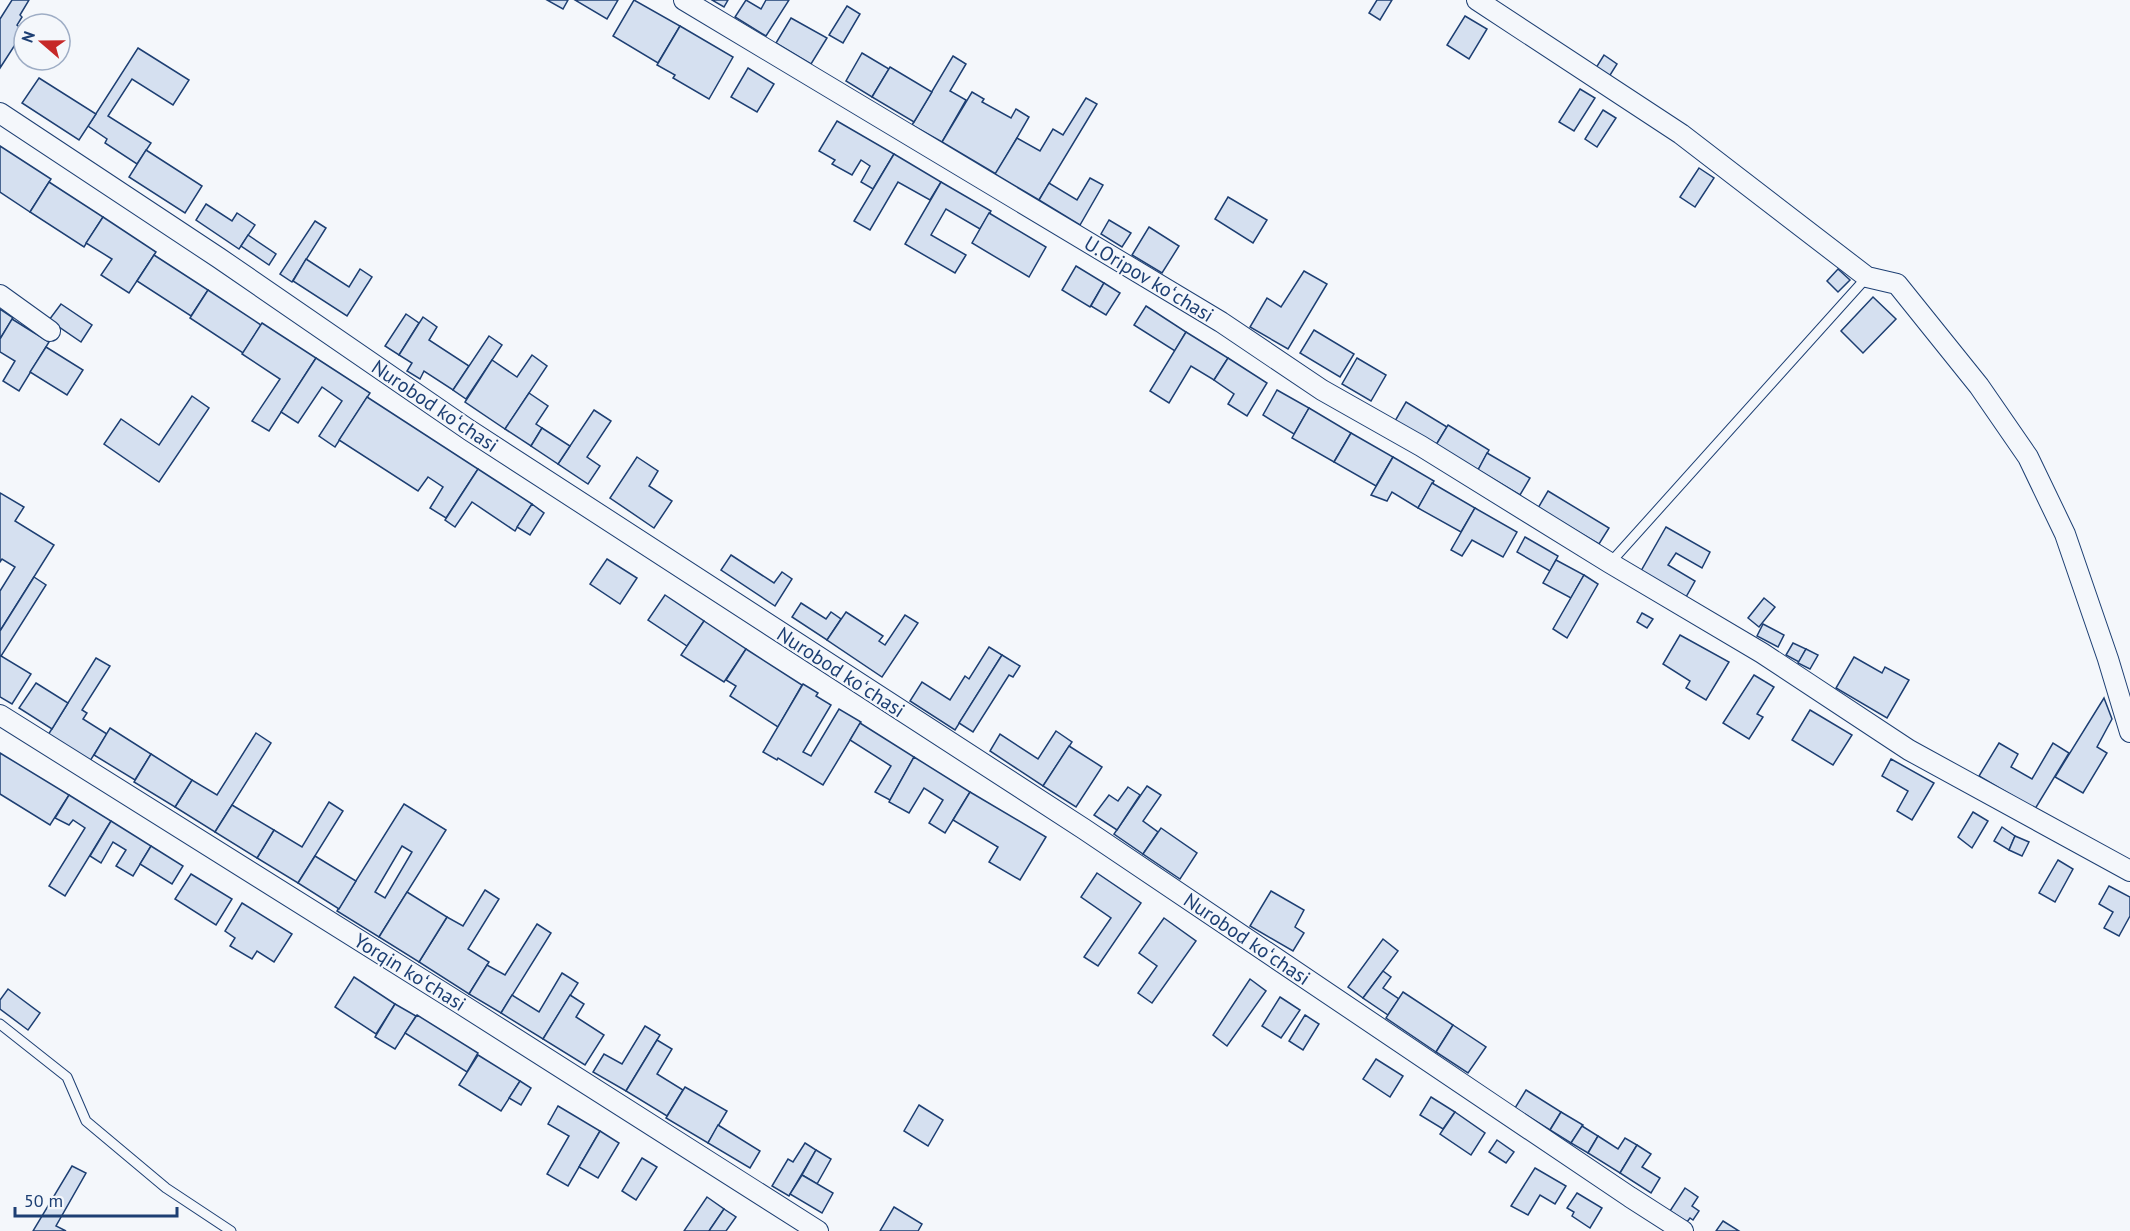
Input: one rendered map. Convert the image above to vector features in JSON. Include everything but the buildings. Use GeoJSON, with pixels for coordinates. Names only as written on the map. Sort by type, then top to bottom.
{"type":"FeatureCollection","features":[{"type":"Feature","properties":{"kind":"street","name":"U.Oripov koʻchasi"},"geometry":{"type":"LineString","coordinates":[[684,0],[1211,316],[1322,390],[1421,446],[1610,563],[1762,653],[1909,750],[2130,871]]}},
{"type":"Feature","properties":{"kind":"street"},"geometry":{"type":"LineString","coordinates":[[1476,0],[1681,134],[1867,277],[1897,284],[1978,386],[2028,457],[2065,534],[2108,659],[2130,732]]}},
{"type":"Feature","properties":{"kind":"street","name":"Nurobod koʻchasi"},"geometry":{"type":"LineString","coordinates":[[0,112],[219,258],[469,430],[1084,829],[1591,1172],[1683,1231]]}},
{"type":"Feature","properties":{"kind":"street"},"geometry":{"type":"LineString","coordinates":[[0,295],[50,331]]}},
{"type":"Feature","properties":{"kind":"street","name":"Yorqin koʻchasi"},"geometry":{"type":"LineString","coordinates":[[0,715],[818,1231]]}},
{"type":"Feature","properties":{"kind":"lane"},"geometry":{"type":"LineString","coordinates":[[1610,563],[1867,277]]}},
{"type":"Feature","properties":{"kind":"lane"},"geometry":{"type":"LineString","coordinates":[[0,1024],[66,1077],[86,1121],[166,1188],[231,1231]]}}]}
